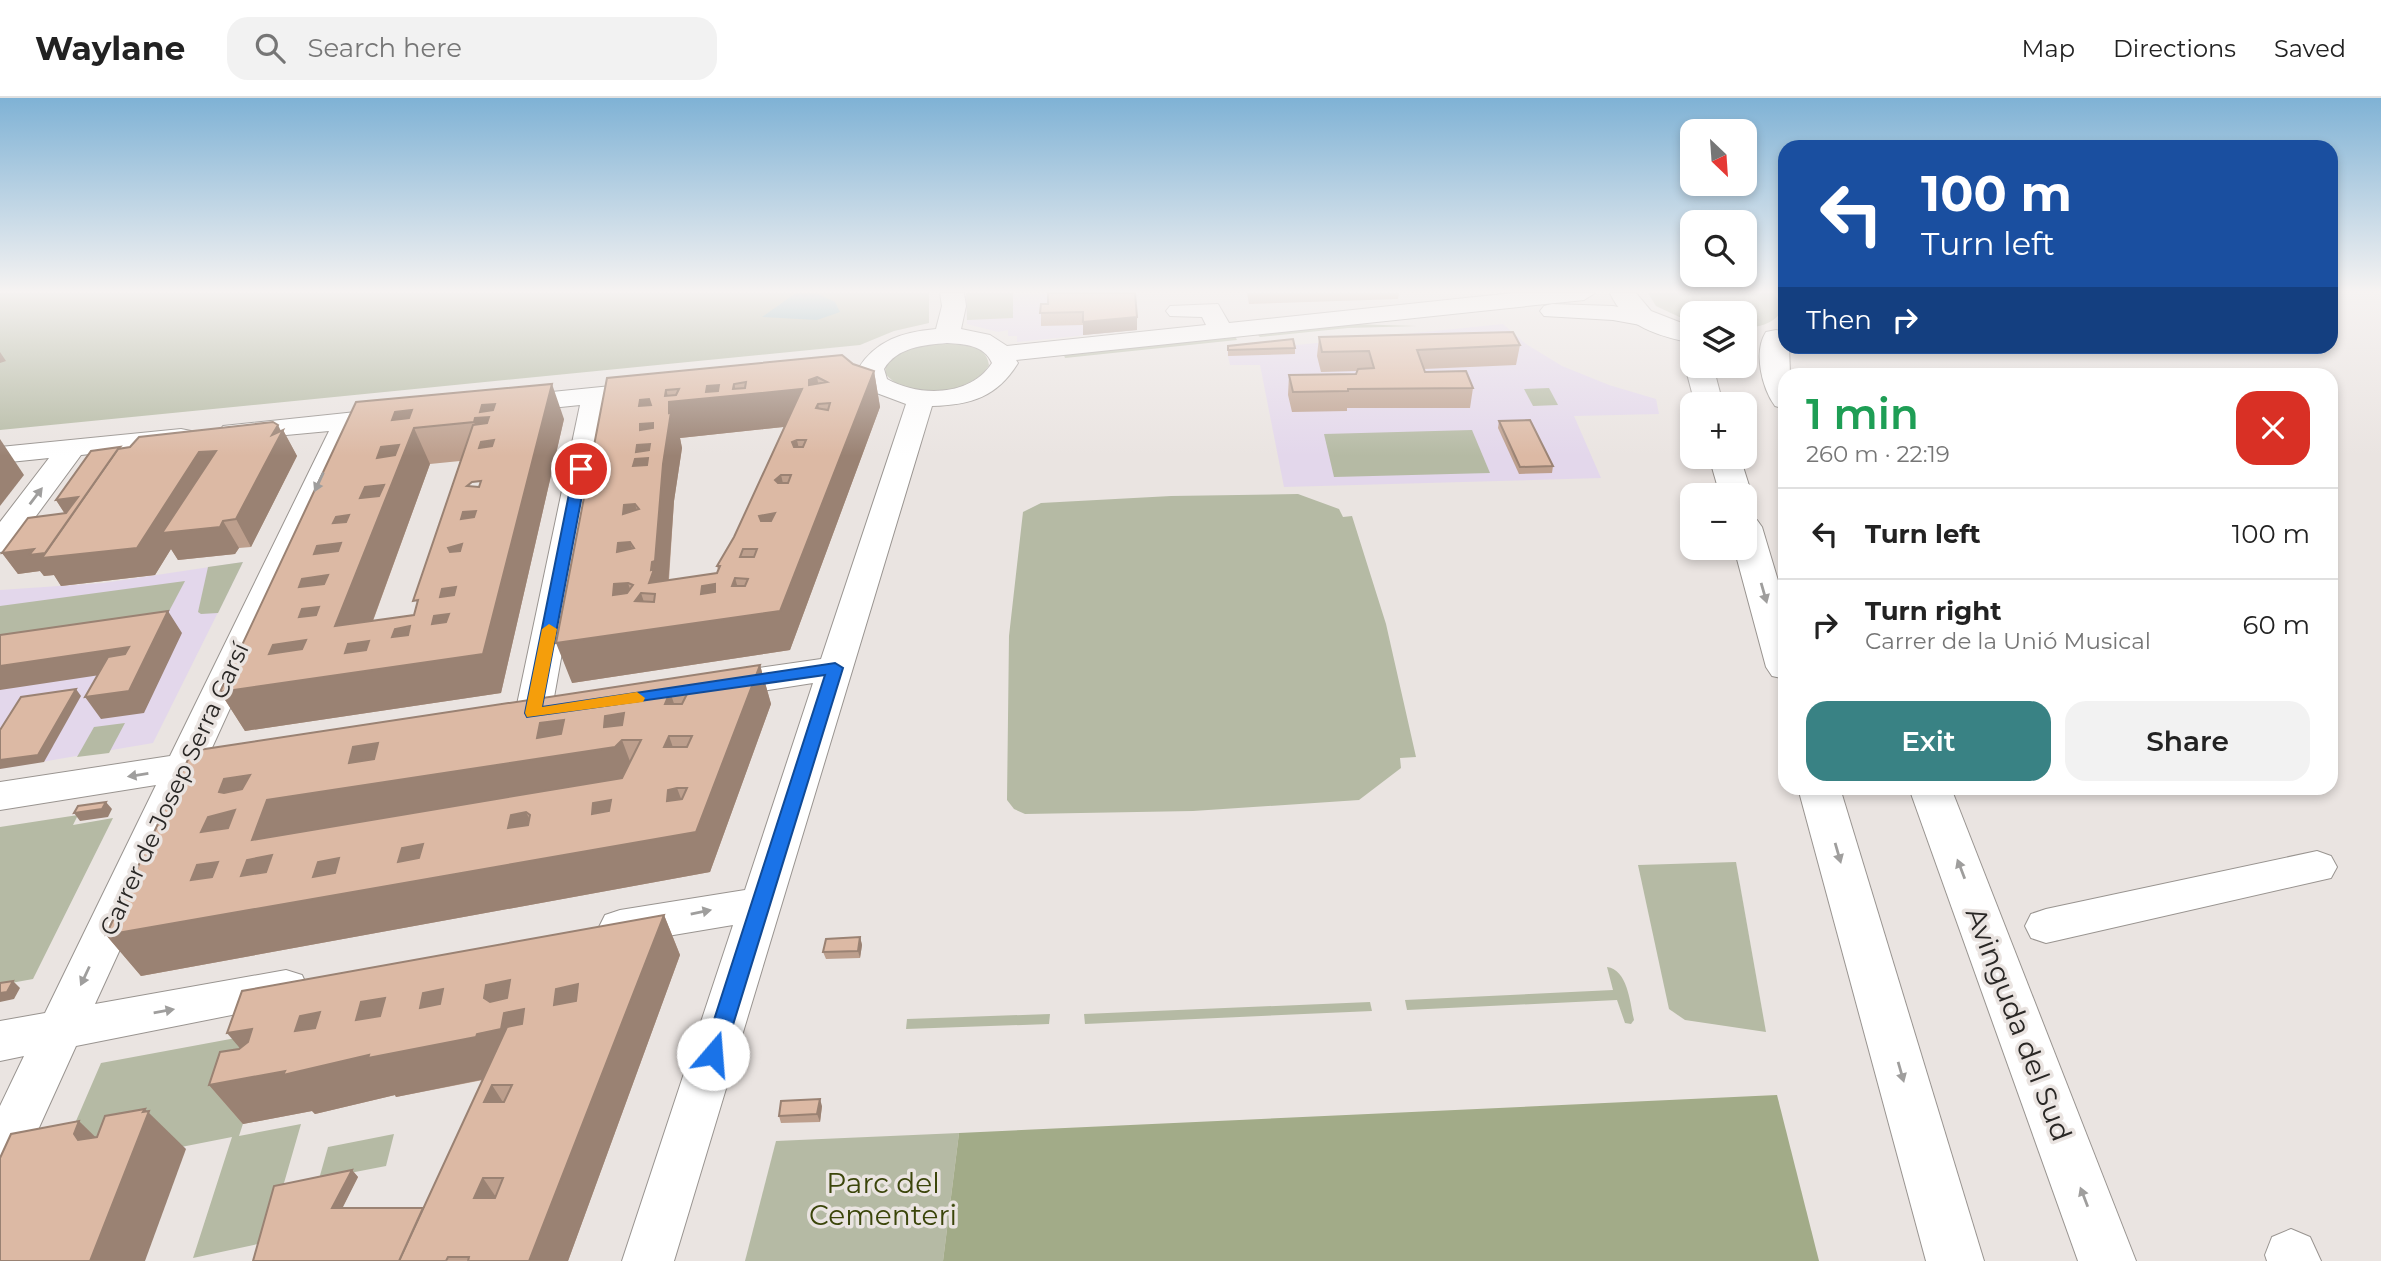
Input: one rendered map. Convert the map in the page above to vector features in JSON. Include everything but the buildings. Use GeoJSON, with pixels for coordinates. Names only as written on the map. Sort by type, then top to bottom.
{"type":"FeatureCollection","features":[{"type":"Feature","properties":{"kind":"main road"},"geometry":{"type":"LineString","coordinates":[[1772,347],[1778,381]]}},
{"type":"Feature","properties":{"kind":"main road"},"geometry":{"type":"LineString","coordinates":[[1754,560],[1778,642]]}},
{"type":"Feature","properties":{"kind":"main road"},"geometry":{"type":"LineString","coordinates":[[1821,795],[1955,1261]]}},
{"type":"Feature","properties":{"kind":"main road","name":"Avinguda del Sud"},"geometry":{"type":"LineString","coordinates":[[1933,795],[2107,1261]]}},
{"type":"Feature","properties":{"kind":"street"},"geometry":{"type":"LineString","coordinates":[[893,347],[880,355],[872,369],[875,383],[883,389],[921,398],[942,398],[979,389],[1001,372],[1005,363],[1002,354]]}},
{"type":"Feature","properties":{"kind":"street"},"geometry":{"type":"LineString","coordinates":[[991,347],[1002,354],[1069,347]]}},
{"type":"Feature","properties":{"kind":"street"},"geometry":{"type":"LineString","coordinates":[[845,371],[872,369]]}},
{"type":"Feature","properties":{"kind":"street"},"geometry":{"type":"LineString","coordinates":[[493,406],[671,388]]}},
{"type":"Feature","properties":{"kind":"street"},"geometry":{"type":"LineString","coordinates":[[574,707],[519,716],[595,396]]}},
{"type":"Feature","properties":{"kind":"street"},"geometry":{"type":"LineString","coordinates":[[648,1261],[921,398]]}},
{"type":"Feature","properties":{"kind":"street"},"geometry":{"type":"LineString","coordinates":[[0,456],[426,413]]}},
{"type":"Feature","properties":{"kind":"street","name":"Carrer de Josep Serra Carsí"},"geometry":{"type":"LineString","coordinates":[[0,1157],[348,420]]}},
{"type":"Feature","properties":{"kind":"street"},"geometry":{"type":"LineString","coordinates":[[0,543],[72,448]]}},
{"type":"Feature","properties":{"kind":"street"},"geometry":{"type":"LineString","coordinates":[[684,691],[835,668]]}},
{"type":"Feature","properties":{"kind":"street"},"geometry":{"type":"LineString","coordinates":[[0,796],[264,755]]}},
{"type":"Feature","properties":{"kind":"street"},"geometry":{"type":"LineString","coordinates":[[2046,926],[2317,867]]}},
{"type":"Feature","properties":{"kind":"street"},"geometry":{"type":"LineString","coordinates":[[577,935],[761,904]]}},
{"type":"Feature","properties":{"kind":"street"},"geometry":{"type":"LineString","coordinates":[[0,1041],[319,982]]}},
{"type":"Feature","properties":{"kind":"shaded area"},"geometry":{"type":"Polygon","coordinates":[[[1274,347],[1531,347],[1562,366],[1609,385],[1656,399],[1659,414],[1574,416],[1601,478],[1284,487],[1260,365],[1230,365],[1227,352],[1274,347]]]}},
{"type":"Feature","properties":{"kind":"shaded area"},"geometry":{"type":"Polygon","coordinates":[[[243,562],[153,743],[0,769],[0,590],[103,583],[243,562]]]}},
{"type":"Feature","properties":{"kind":"green space"},"geometry":{"type":"Polygon","coordinates":[[[0,347],[837,347],[0,430],[0,347]]]}},
{"type":"Feature","properties":{"kind":"green space"},"geometry":{"type":"Polygon","coordinates":[[[976,347],[987,357],[989,365],[969,383],[938,391],[923,391],[895,382],[885,373],[886,365],[903,349],[976,347]]]}},
{"type":"Feature","properties":{"kind":"green space"},"geometry":{"type":"Polygon","coordinates":[[[1121,347],[1167,347],[1065,358],[1063,353],[1121,347]]]}},
{"type":"Feature","properties":{"kind":"green space"},"geometry":{"type":"Polygon","coordinates":[[[1549,388],[1558,405],[1533,406],[1524,389],[1549,388]]]}},
{"type":"Feature","properties":{"kind":"green space"},"geometry":{"type":"Polygon","coordinates":[[[1472,430],[1490,473],[1334,477],[1324,434],[1472,430]]]}},
{"type":"Feature","properties":{"kind":"green space"},"geometry":{"type":"Polygon","coordinates":[[[1298,494],[1339,509],[1343,517],[1352,516],[1386,624],[1416,757],[1400,758],[1401,768],[1359,800],[1193,811],[1025,814],[1014,809],[1007,800],[1009,636],[1023,512],[1041,503],[1171,496],[1298,494]]]}},
{"type":"Feature","properties":{"kind":"green space"},"geometry":{"type":"Polygon","coordinates":[[[243,562],[218,613],[198,612],[208,567],[243,562]]]}},
{"type":"Feature","properties":{"kind":"green space"},"geometry":{"type":"Polygon","coordinates":[[[185,581],[158,632],[0,653],[0,606],[185,581]]]}},
{"type":"Feature","properties":{"kind":"green space"},"geometry":{"type":"Polygon","coordinates":[[[125,723],[109,753],[77,757],[94,727],[125,723]]]}},
{"type":"Feature","properties":{"kind":"green space"},"geometry":{"type":"Polygon","coordinates":[[[78,815],[73,825],[113,818],[33,979],[0,985],[0,827],[78,815]]]}},
{"type":"Feature","properties":{"kind":"green space"},"geometry":{"type":"Polygon","coordinates":[[[1736,862],[1766,1032],[1685,1020],[1669,1009],[1638,865],[1736,862]]]}},
{"type":"Feature","properties":{"kind":"green space"},"geometry":{"type":"Polygon","coordinates":[[[1607,967],[1614,969],[1624,981],[1634,1020],[1631,1024],[1625,1023],[1617,1000],[1407,1010],[1405,1000],[1613,990],[1607,967]]]}},
{"type":"Feature","properties":{"kind":"green space"},"geometry":{"type":"Polygon","coordinates":[[[1370,1002],[1372,1011],[1085,1024],[1084,1014],[1370,1002]]]}},
{"type":"Feature","properties":{"kind":"green space"},"geometry":{"type":"Polygon","coordinates":[[[1050,1014],[1049,1024],[906,1029],[907,1019],[1050,1014]]]}},
{"type":"Feature","properties":{"kind":"green space"},"geometry":{"type":"Polygon","coordinates":[[[273,1031],[239,1136],[301,1124],[267,1242],[193,1258],[232,1137],[54,1172],[101,1063],[273,1031]]]}},
{"type":"Feature","properties":{"kind":"green space"},"geometry":{"type":"Polygon","coordinates":[[[1777,1095],[1819,1261],[943,1261],[959,1133],[1777,1095]]]}},
{"type":"Feature","properties":{"kind":"green space","name":"Parc del Cementeri"},"geometry":{"type":"Polygon","coordinates":[[[959,1133],[943,1261],[745,1261],[776,1141],[959,1133]]]}},
{"type":"Feature","properties":{"kind":"green space"},"geometry":{"type":"Polygon","coordinates":[[[394,1134],[386,1166],[319,1179],[328,1147],[394,1134]]]}},
{"type":"Feature","properties":{"kind":"slow traffic"},"geometry":{"type":"LineString","coordinates":[[549,629],[533,713],[637,698]]}},
{"type":"Feature","properties":{"kind":"route"},"geometry":{"type":"LineString","coordinates":[[581,469],[533,713],[835,668],[713,1054]]}}]}
